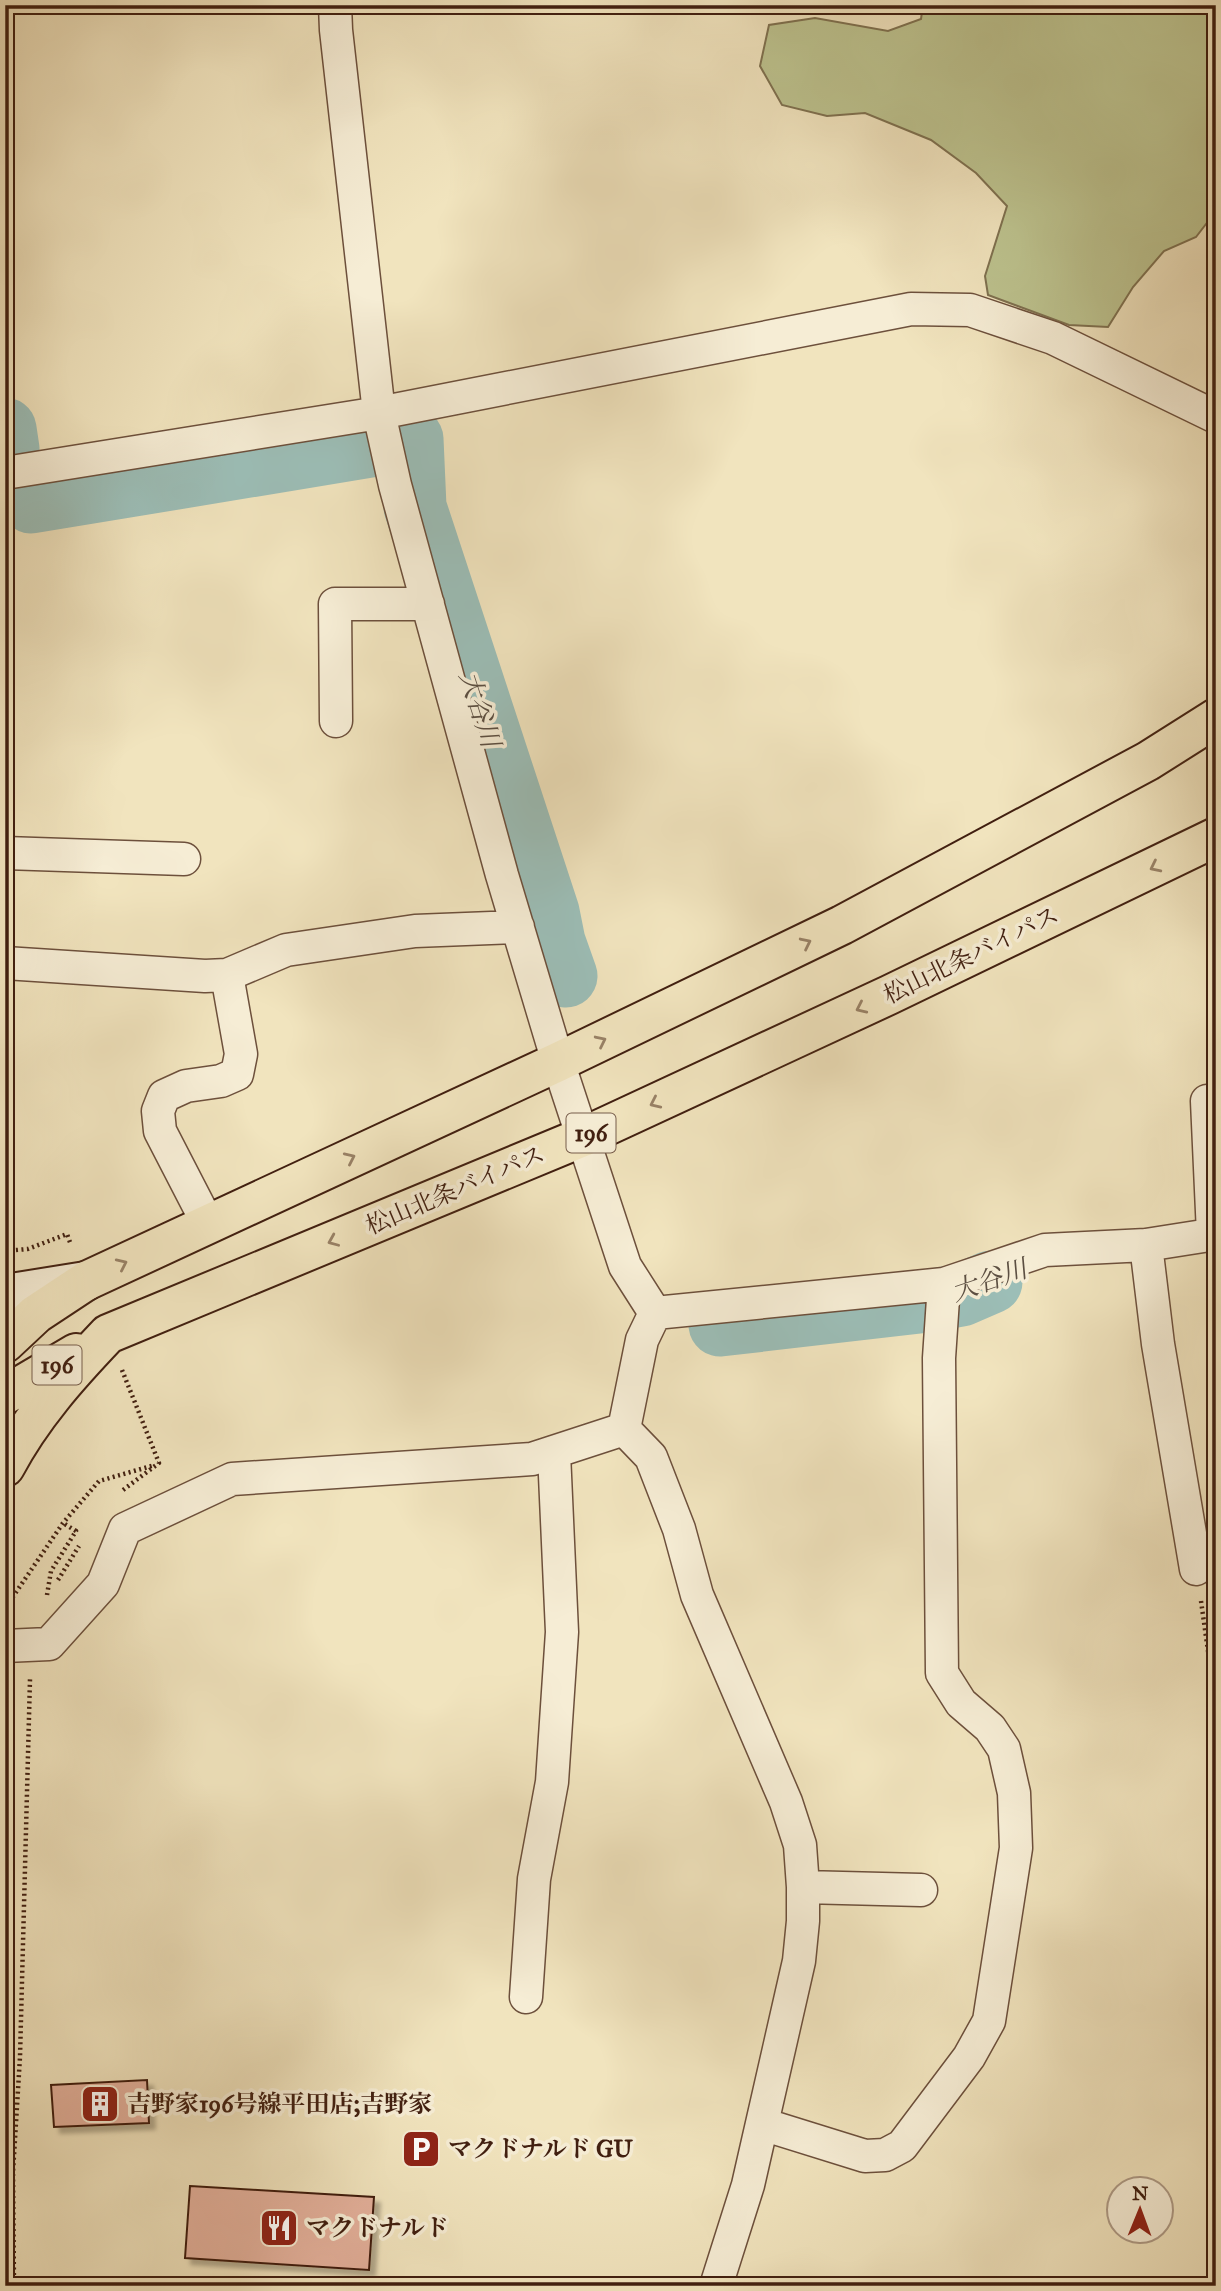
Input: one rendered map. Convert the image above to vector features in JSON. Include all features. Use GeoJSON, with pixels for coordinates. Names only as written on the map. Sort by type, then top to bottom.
{"type":"FeatureCollection","features":[{"type":"Feature","properties":{"kind":"highway","name":"196"},"geometry":{"type":"LineString","coordinates":[[5,1343],[36,1314],[86,1281],[558,1062],[842,925],[1148,761],[1216,718]]}},
{"type":"Feature","properties":{"kind":"highway","name":"松山北条バイパス"},"geometry":{"type":"LineString","coordinates":[[5,1467],[21,1437],[64,1381],[108,1334],[583,1137],[901,989],[1216,837]]}},
{"type":"Feature","properties":{"kind":"highway","name":"196"},"geometry":{"type":"LineString","coordinates":[[5,1395],[108,1334]]}},
{"type":"Feature","properties":{"kind":"main road"},"geometry":{"type":"LineString","coordinates":[[5,1294],[86,1281]]}},
{"type":"Feature","properties":{"kind":"street"},"geometry":{"type":"LineString","coordinates":[[335,5],[379,413],[395,485],[558,1062],[625,1266],[655,1313]]}},
{"type":"Feature","properties":{"kind":"street"},"geometry":{"type":"LineString","coordinates":[[5,473],[379,413],[911,309],[970,310],[1054,338],[1216,417]]}},
{"type":"Feature","properties":{"kind":"street"},"geometry":{"type":"LineString","coordinates":[[335,721],[335,604],[428,604]]}},
{"type":"Feature","properties":{"kind":"street"},"geometry":{"type":"LineString","coordinates":[[5,853],[184,859]]}},
{"type":"Feature","properties":{"kind":"street"},"geometry":{"type":"LineString","coordinates":[[5,962],[205,976],[227,975],[286,950],[415,931],[518,927]]}},
{"type":"Feature","properties":{"kind":"street"},"geometry":{"type":"LineString","coordinates":[[208,1224],[160,1131],[158,1111],[164,1096],[186,1086],[221,1081],[237,1074],[241,1054],[227,975]]}},
{"type":"Feature","properties":{"kind":"street"},"geometry":{"type":"LineString","coordinates":[[655,1313],[944,1284],[1045,1250],[1146,1245],[1214,1234],[1207,1101]]}},
{"type":"Feature","properties":{"kind":"street"},"geometry":{"type":"LineString","coordinates":[[1146,1245],[1158,1345],[1196,1569]]}},
{"type":"Feature","properties":{"kind":"street"},"geometry":{"type":"LineString","coordinates":[[762,2124],[865,2156],[885,2155],[902,2146],[969,2057],[989,2021],[1016,1848],[1014,1793],[1004,1749],[990,1728],[961,1703],[942,1673],[939,1358],[944,1284]]}},
{"type":"Feature","properties":{"kind":"street"},"geometry":{"type":"LineString","coordinates":[[624,1429],[642,1340],[655,1313]]}},
{"type":"Feature","properties":{"kind":"street"},"geometry":{"type":"LineString","coordinates":[[18,1646],[49,1644],[103,1584],[125,1529],[232,1479],[533,1459],[624,1429]]}},
{"type":"Feature","properties":{"kind":"street"},"geometry":{"type":"LineString","coordinates":[[624,1429],[651,1457],[679,1530],[697,1595],[786,1802],[800,1846],[803,1921],[799,1961],[748,2185],[716,2286]]}},
{"type":"Feature","properties":{"kind":"street"},"geometry":{"type":"LineString","coordinates":[[526,1997],[534,1879],[552,1782],[562,1632],[554,1453]]}},
{"type":"Feature","properties":{"kind":"street"},"geometry":{"type":"LineString","coordinates":[[803,1887],[920,1891]]}},
{"type":"Feature","properties":{"kind":"path"},"geometry":{"type":"LineString","coordinates":[[5,1251],[28,1249],[67,1234],[86,1281]]}},
{"type":"Feature","properties":{"kind":"path"},"geometry":{"type":"LineString","coordinates":[[108,1334],[159,1463]]}},
{"type":"Feature","properties":{"kind":"path"},"geometry":{"type":"LineString","coordinates":[[5,1604],[8,1604],[63,1523],[99,1481],[159,1463]]}},
{"type":"Feature","properties":{"kind":"path"},"geometry":{"type":"LineString","coordinates":[[118,1494],[159,1463]]}},
{"type":"Feature","properties":{"kind":"path"},"geometry":{"type":"LineString","coordinates":[[63,1523],[76,1531],[51,1571],[46,1598],[80,1544]]}},
{"type":"Feature","properties":{"kind":"path"},"geometry":{"type":"LineString","coordinates":[[1196,1569],[1216,1708]]}},
{"type":"Feature","properties":{"kind":"path"},"geometry":{"type":"LineString","coordinates":[[14,2286],[13,2172],[20,2057],[18,1646]]}},
{"type":"Feature","properties":{"kind":"green space"},"geometry":{"type":"Polygon","coordinates":[[[923,5],[1216,5],[1216,211],[1196,237],[1164,251],[1133,287],[1108,327],[1069,325],[988,295],[985,276],[1007,206],[976,173],[931,140],[865,113],[827,116],[782,105],[760,66],[769,25],[815,18],[888,31],[921,19],[923,5]]]}},
{"type":"Feature","properties":{"kind":"building","name":"吉野家196号線平田店;吉野家"},"geometry":{"type":"Polygon","coordinates":[[[147,2080],[149,2123],[54,2127],[51,2085],[147,2080]]]}},
{"type":"Feature","properties":{"kind":"building","name":"マクドナルド"},"geometry":{"type":"Polygon","coordinates":[[[190,2186],[374,2197],[369,2270],[185,2258],[190,2186]]]}},
{"type":"Feature","properties":{"kind":"waterway","name":"大谷川"},"geometry":{"type":"LineString","coordinates":[[5,429],[8,449]]}},
{"type":"Feature","properties":{"kind":"waterway","name":"大谷川"},"geometry":{"type":"LineString","coordinates":[[412,439],[415,507],[548,912],[554,942],[566,976]]}},
{"type":"Feature","properties":{"kind":"waterway","name":"大谷川"},"geometry":{"type":"LineString","coordinates":[[31,502],[371,446]]}},
{"type":"Feature","properties":{"kind":"waterway","name":"大谷川"},"geometry":{"type":"LineString","coordinates":[[720,1325],[928,1301],[961,1295],[991,1282]]}},
{"type":"Feature","properties":{"kind":"place","name":"吉野家196号線平田店;吉野家"},"geometry":{"type":"Point","coordinates":[100,2104]}},
{"type":"Feature","properties":{"kind":"place","name":"マクドナルド GU"},"geometry":{"type":"Point","coordinates":[421,2149]}},
{"type":"Feature","properties":{"kind":"place","name":"マクドナルド"},"geometry":{"type":"Point","coordinates":[279,2228]}}]}
